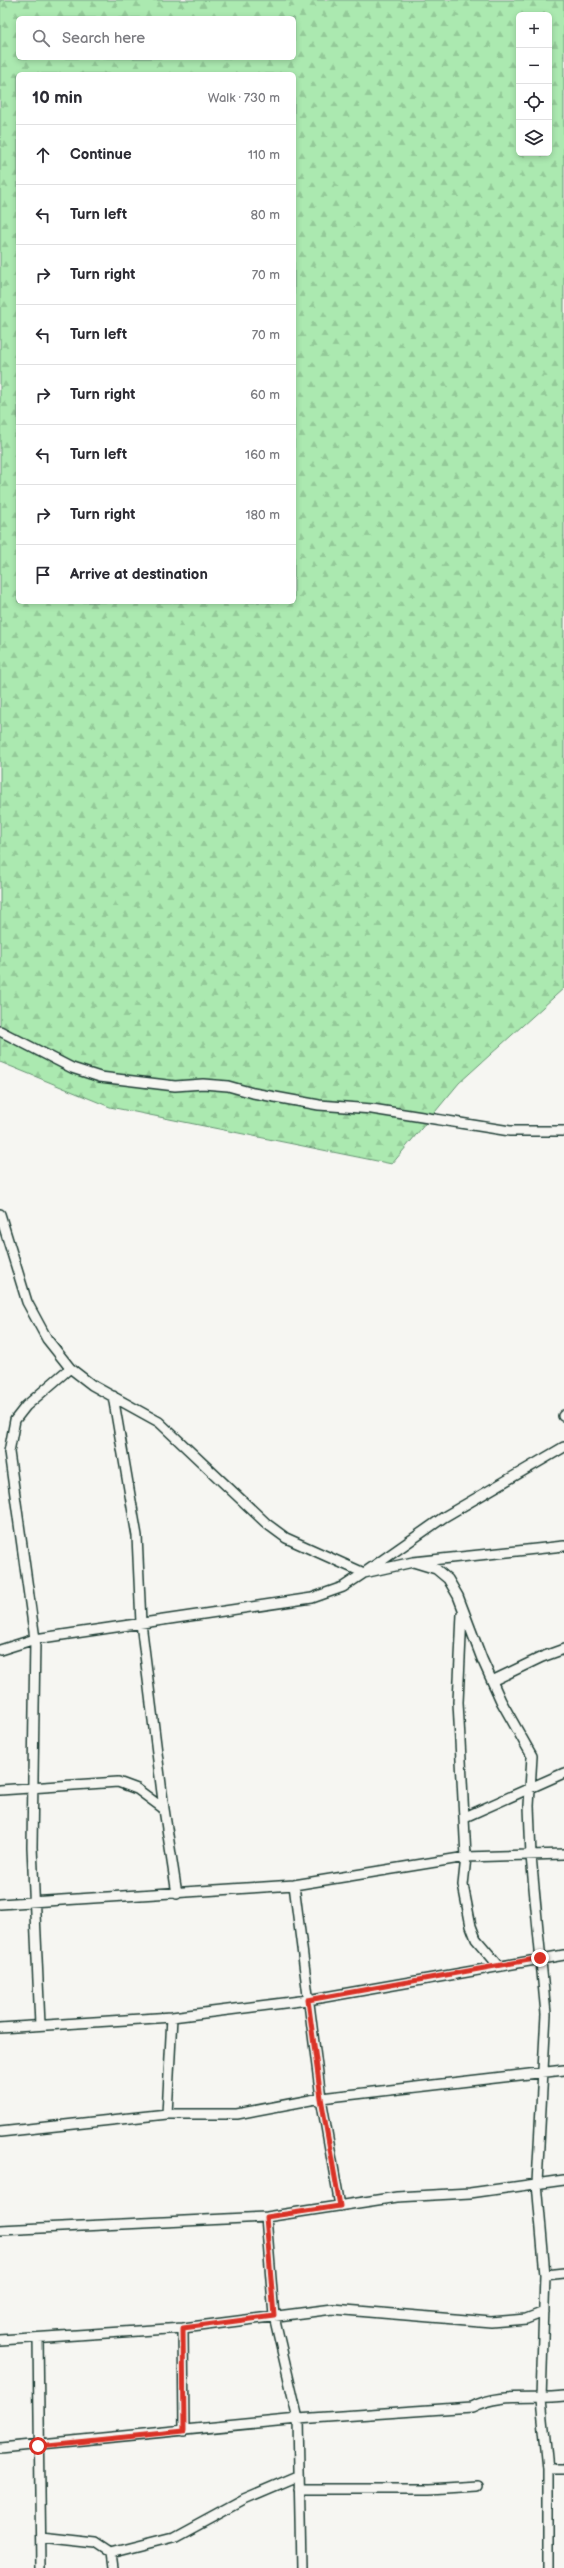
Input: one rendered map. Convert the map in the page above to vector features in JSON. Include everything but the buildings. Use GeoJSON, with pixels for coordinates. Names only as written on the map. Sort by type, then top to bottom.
{"type":"FeatureCollection","features":[{"type":"Feature","properties":{"kind":"street"},"geometry":{"type":"LineString","coordinates":[[0,1031],[72,1068],[100,1077],[175,1086],[203,1084],[228,1086],[253,1093],[319,1105],[372,1109],[510,1132],[564,1131]]}},
{"type":"Feature","properties":{"kind":"street"},"geometry":{"type":"LineString","coordinates":[[0,1214],[27,1302],[47,1339],[70,1368],[92,1385],[159,1422],[267,1524],[286,1538],[364,1573],[413,1562],[564,1546]]}},
{"type":"Feature","properties":{"kind":"street"},"geometry":{"type":"LineString","coordinates":[[40,2025],[31,1786],[35,1639],[9,1452],[10,1436],[15,1420],[26,1406],[70,1368]]}},
{"type":"Feature","properties":{"kind":"street"},"geometry":{"type":"LineString","coordinates":[[113,1396],[137,1536],[141,1623],[164,1809],[177,1894]]}},
{"type":"Feature","properties":{"kind":"street"},"geometry":{"type":"LineString","coordinates":[[0,1650],[35,1639],[312,1598],[343,1587],[444,1518],[564,1447]]}},
{"type":"Feature","properties":{"kind":"street"},"geometry":{"type":"LineString","coordinates":[[413,1562],[436,1569],[448,1579],[458,1596],[462,1611],[515,1730],[525,1740],[532,1756],[531,1856],[546,2014],[537,2183],[545,2275],[541,2399],[548,2469],[548,2568]]}},
{"type":"Feature","properties":{"kind":"street"},"geometry":{"type":"LineString","coordinates":[[462,1611],[458,1702],[465,1817],[466,1857],[463,1885],[471,1926],[476,1939],[500,1966]]}},
{"type":"Feature","properties":{"kind":"street"},"geometry":{"type":"LineString","coordinates":[[492,1681],[542,1657],[564,1649]]}},
{"type":"Feature","properties":{"kind":"street"},"geometry":{"type":"LineString","coordinates":[[465,1817],[564,1773]]}},
{"type":"Feature","properties":{"kind":"street"},"geometry":{"type":"LineString","coordinates":[[0,1790],[31,1786],[118,1782],[137,1789],[164,1809]]}},
{"type":"Feature","properties":{"kind":"street"},"geometry":{"type":"LineString","coordinates":[[0,1904],[177,1894],[294,1885],[466,1857],[564,1854]]}},
{"type":"Feature","properties":{"kind":"street"},"geometry":{"type":"LineString","coordinates":[[294,1885],[321,2098],[340,2206]]}},
{"type":"Feature","properties":{"kind":"street"},"geometry":{"type":"LineString","coordinates":[[0,2028],[172,2017],[308,2000],[540,1958],[564,1955]]}},
{"type":"Feature","properties":{"kind":"street"},"geometry":{"type":"LineString","coordinates":[[167,2114],[172,2017]]}},
{"type":"Feature","properties":{"kind":"street"},"geometry":{"type":"LineString","coordinates":[[0,2132],[167,2114],[237,2114],[321,2098],[543,2074],[564,2070]]}},
{"type":"Feature","properties":{"kind":"street"},"geometry":{"type":"LineString","coordinates":[[0,2230],[266,2217],[421,2194],[496,2190],[564,2180]]}},
{"type":"Feature","properties":{"kind":"street"},"geometry":{"type":"LineString","coordinates":[[266,2217],[274,2316],[298,2419],[301,2568]]}},
{"type":"Feature","properties":{"kind":"street"},"geometry":{"type":"LineString","coordinates":[[545,2275],[564,2273]]}},
{"type":"Feature","properties":{"kind":"street"},"geometry":{"type":"LineString","coordinates":[[0,2340],[38,2339],[183,2328],[334,2309],[491,2322],[526,2319],[544,2312]]}},
{"type":"Feature","properties":{"kind":"street"},"geometry":{"type":"LineString","coordinates":[[183,2328],[184,2431]]}},
{"type":"Feature","properties":{"kind":"street"},"geometry":{"type":"LineString","coordinates":[[38,2339],[38,2446],[41,2568]]}},
{"type":"Feature","properties":{"kind":"street"},"geometry":{"type":"LineString","coordinates":[[0,2448],[38,2446],[298,2419],[472,2407],[482,2402],[528,2396],[541,2399],[564,2396]]}},
{"type":"Feature","properties":{"kind":"street"},"geometry":{"type":"LineString","coordinates":[[548,2469],[564,2469]]}},
{"type":"Feature","properties":{"kind":"street"},"geometry":{"type":"LineString","coordinates":[[41,2537],[96,2543],[111,2553],[174,2537],[244,2499],[298,2476]]}},
{"type":"Feature","properties":{"kind":"street"},"geometry":{"type":"LineString","coordinates":[[299,2489],[430,2489],[478,2486]]}},
{"type":"Feature","properties":{"kind":"street"},"geometry":{"type":"LineString","coordinates":[[111,2553],[113,2568]]}},
{"type":"Feature","properties":{"kind":"green space"},"geometry":{"type":"Polygon","coordinates":[[[0,0],[564,0],[564,988],[459,1083],[392,1164],[110,1107],[0,1062],[0,0]]]}},
{"type":"Feature","properties":{"kind":"route"},"geometry":{"type":"LineString","coordinates":[[38,2446],[184,2431],[183,2328],[274,2316],[266,2217],[340,2206],[321,2098],[308,2000],[540,1958]]}}]}
